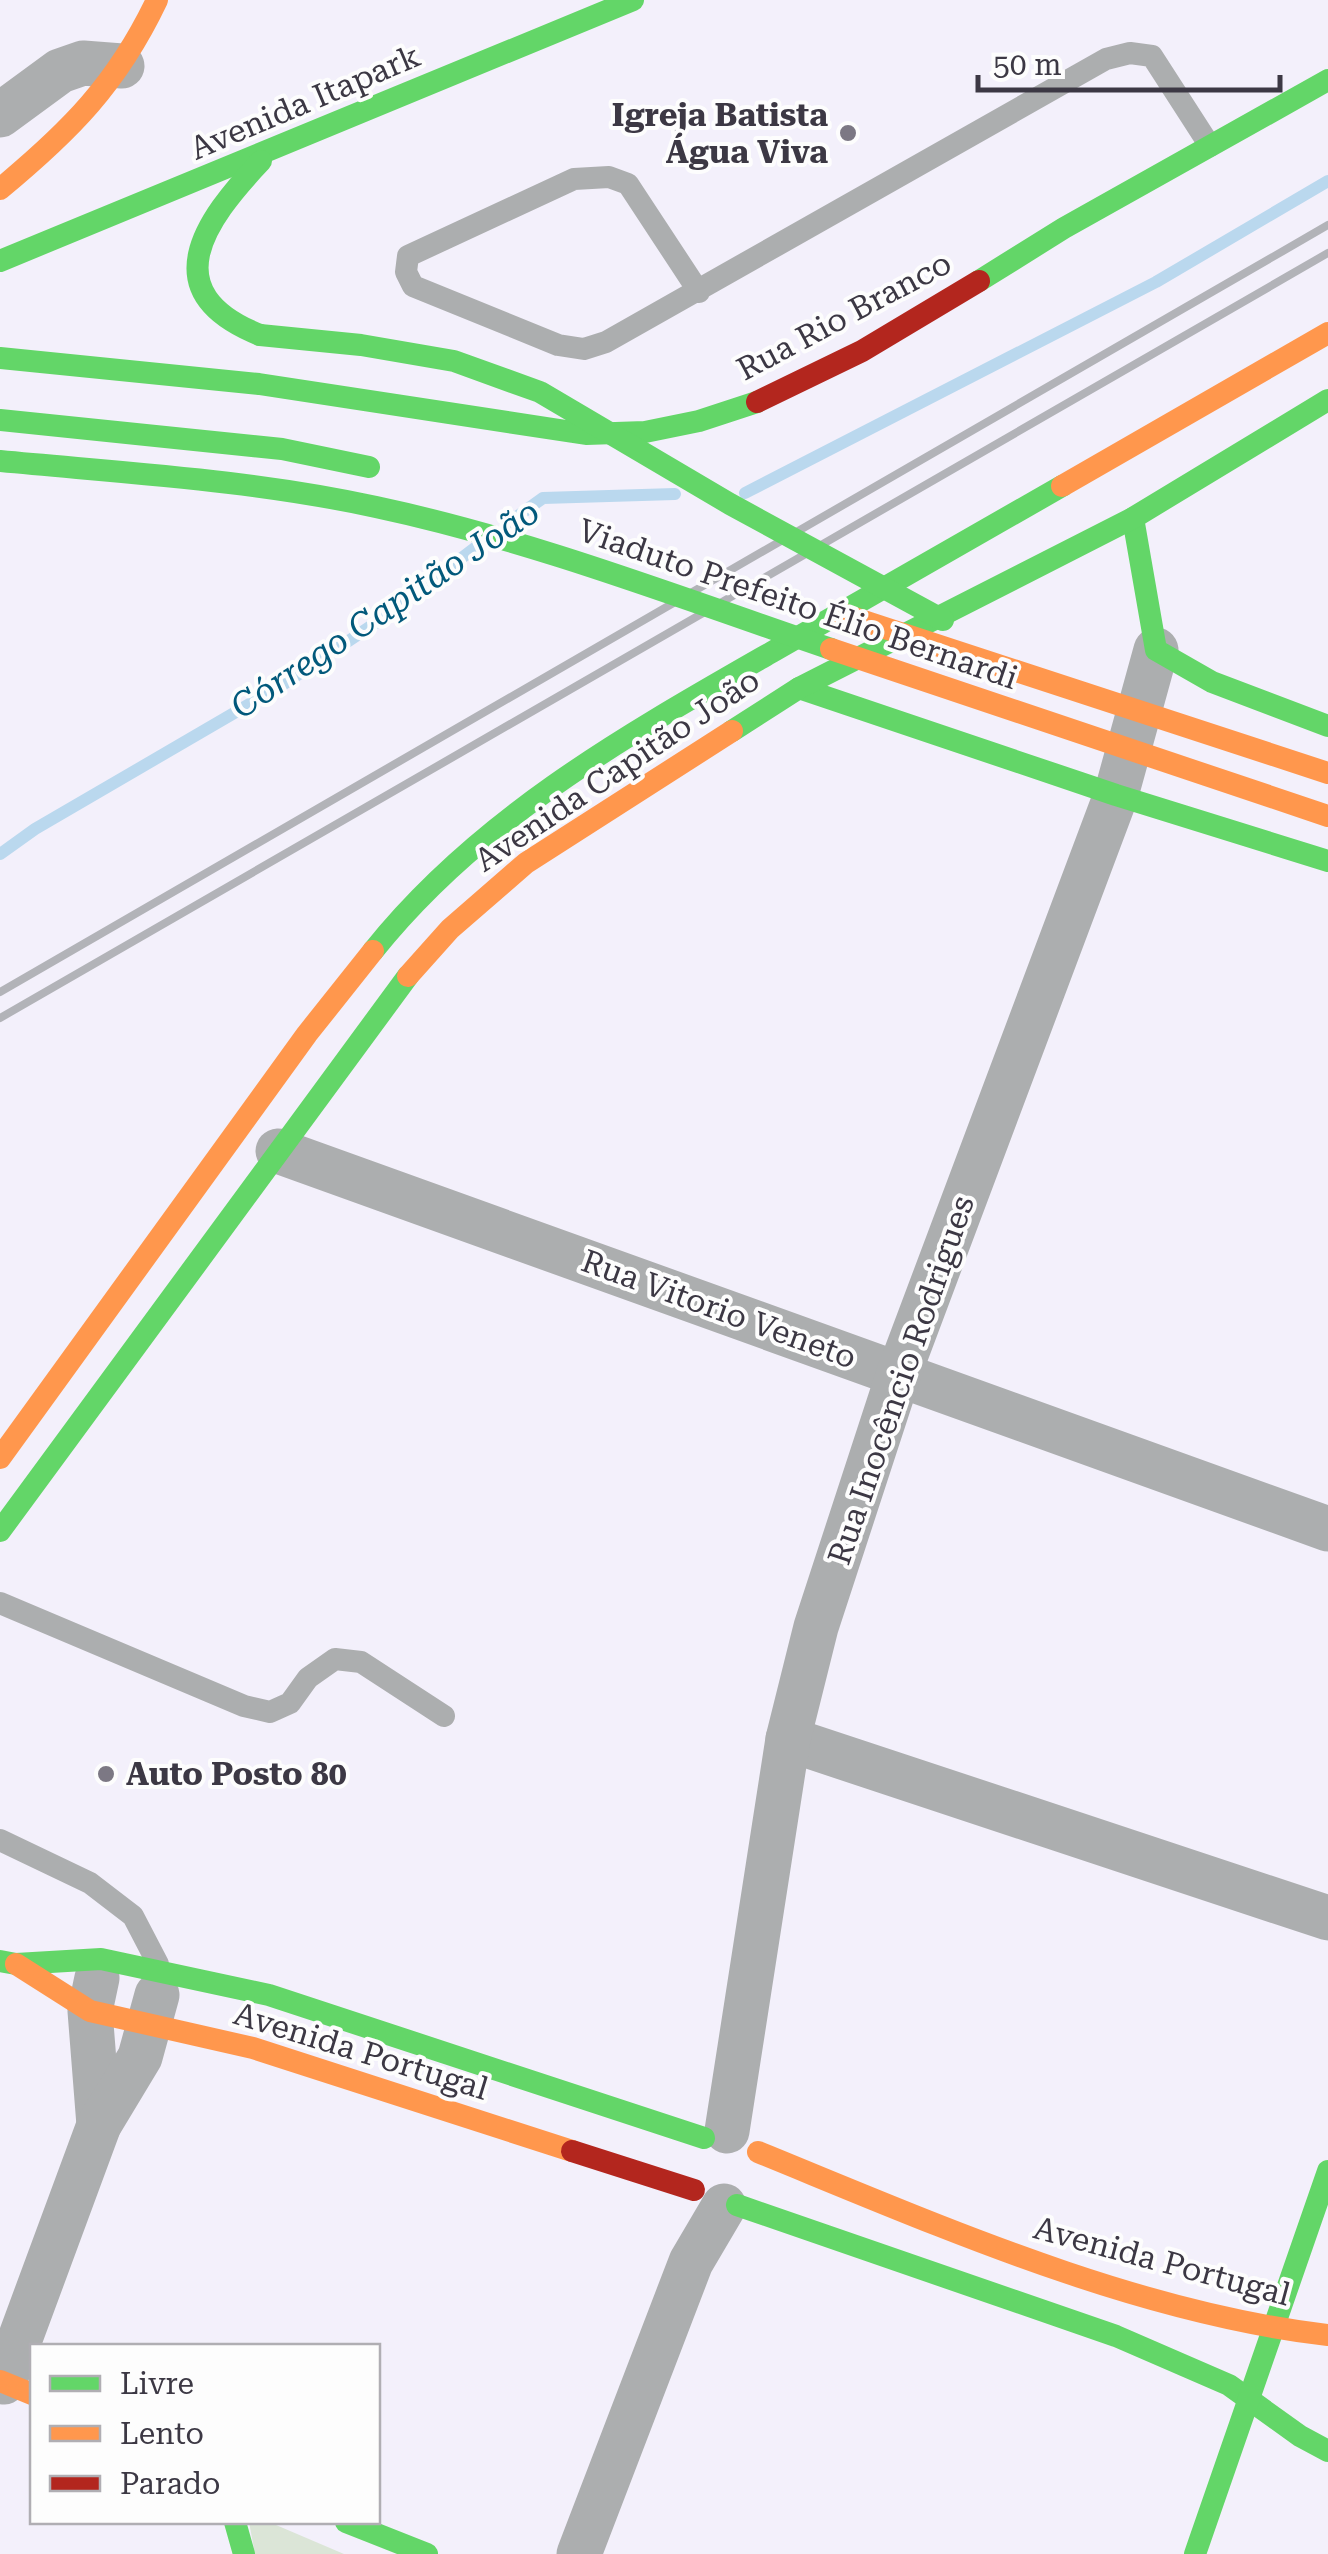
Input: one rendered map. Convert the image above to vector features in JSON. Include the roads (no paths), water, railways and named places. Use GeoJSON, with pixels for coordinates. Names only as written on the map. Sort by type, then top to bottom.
{"type":"FeatureCollection","features":[{"type":"Feature","properties":{"kind":"main road"},"geometry":{"type":"LineString","coordinates":[[0,189],[71,126],[122,66],[157,0]]}},
{"type":"Feature","properties":{"kind":"main road","name":"Avenida Itapark"},"geometry":{"type":"LineString","coordinates":[[0,261],[633,0]]}},
{"type":"Feature","properties":{"kind":"main road","name":"Rua Rio Branco"},"geometry":{"type":"LineString","coordinates":[[0,358],[166,372],[418,407],[522,429],[578,435],[646,432],[721,417],[792,388],[879,340],[1105,204],[1328,80]]}},
{"type":"Feature","properties":{"kind":"main road"},"geometry":{"type":"LineString","coordinates":[[268,153],[219,207],[206,228],[198,256],[199,279],[208,303],[228,322],[260,335],[361,345],[454,361],[540,392],[730,504],[1060,683]]}},
{"type":"Feature","properties":{"kind":"main road","name":"Avenida Capitão João"},"geometry":{"type":"LineString","coordinates":[[0,1458],[306,1034],[393,926],[465,856],[547,788],[684,702],[1328,333]]}},
{"type":"Feature","properties":{"kind":"main road","name":"Rua Rio Branco"},"geometry":{"type":"LineString","coordinates":[[72,386],[166,372]]}},
{"type":"Feature","properties":{"kind":"main road"},"geometry":{"type":"LineString","coordinates":[[0,412],[27,400]]}},
{"type":"Feature","properties":{"kind":"main road","name":"Avenida Capitão João"},"geometry":{"type":"LineString","coordinates":[[0,1531],[404,980],[487,894],[526,862],[799,688],[1134,518],[1328,400]]}},
{"type":"Feature","properties":{"kind":"main road"},"geometry":{"type":"LineString","coordinates":[[0,420],[282,449],[396,473]]}},
{"type":"Feature","properties":{"kind":"main road","name":"Viaduto Prefeito Élio Bernardi"},"geometry":{"type":"LineString","coordinates":[[0,461],[282,489],[378,507],[504,539],[1328,816]]}},
{"type":"Feature","properties":{"kind":"main road"},"geometry":{"type":"LineString","coordinates":[[1134,518],[1156,650],[1212,682],[1328,726]]}},
{"type":"Feature","properties":{"kind":"main road","name":"Viaduto Prefeito Élio Bernardi"},"geometry":{"type":"LineString","coordinates":[[817,606],[1328,773]]}},
{"type":"Feature","properties":{"kind":"main road"},"geometry":{"type":"LineString","coordinates":[[799,688],[1116,796],[1328,861]]}},
{"type":"Feature","properties":{"kind":"main road","name":"Avenida Portugal"},"geometry":{"type":"LineString","coordinates":[[8,1963],[101,1959],[269,1995],[722,2174],[1116,2336],[1229,2385],[1300,2436],[1328,2451]]}},
{"type":"Feature","properties":{"kind":"main road","name":"Avenida Portugal"},"geometry":{"type":"LineString","coordinates":[[8,1963],[90,2010],[254,2048],[722,2174],[1024,2258],[1098,2283],[1276,2330],[1328,2335]]}},
{"type":"Feature","properties":{"kind":"main road"},"geometry":{"type":"LineString","coordinates":[[1195,2554],[1276,2330],[1328,2171]]}},
{"type":"Feature","properties":{"kind":"main road"},"geometry":{"type":"LineString","coordinates":[[235,2524],[244,2554]]}},
{"type":"Feature","properties":{"kind":"main road"},"geometry":{"type":"LineString","coordinates":[[351,2524],[427,2554]]}},
{"type":"Feature","properties":{"kind":"street"},"geometry":{"type":"LineString","coordinates":[[0,115],[60,71],[82,64],[122,66]]}},
{"type":"Feature","properties":{"kind":"street","name":"Rua Inocêncio Rodrigues"},"geometry":{"type":"LineString","coordinates":[[579,2554],[722,2174],[788,1738],[816,1627],[899,1374],[1116,796],[1156,650]]}},
{"type":"Feature","properties":{"kind":"street","name":"Rua Vitorio Veneto"},"geometry":{"type":"LineString","coordinates":[[278,1151],[1328,1529]]}},
{"type":"Feature","properties":{"kind":"street"},"geometry":{"type":"LineString","coordinates":[[788,1738],[1328,1918]]}},
{"type":"Feature","properties":{"kind":"street"},"geometry":{"type":"LineString","coordinates":[[99,2125],[90,2010],[101,1959]]}},
{"type":"Feature","properties":{"kind":"street"},"geometry":{"type":"LineString","coordinates":[[12,2386],[99,2125],[140,2057],[162,1972]]}},
{"type":"Feature","properties":{"kind":"lane"},"geometry":{"type":"LineString","coordinates":[[698,292],[628,184],[609,177],[574,178],[408,256],[406,272],[413,286],[558,345],[584,348],[606,342],[698,292],[1106,60],[1130,52],[1152,56],[1210,146]]}},
{"type":"Feature","properties":{"kind":"lane"},"geometry":{"type":"LineString","coordinates":[[0,1604],[244,1706],[270,1712],[290,1703],[308,1678],[336,1659],[362,1662],[444,1716]]}},
{"type":"Feature","properties":{"kind":"lane"},"geometry":{"type":"LineString","coordinates":[[0,1840],[90,1883],[133,1916],[162,1972]]}},
{"type":"Feature","properties":{"kind":"waterway","name":"Córrego Capitão João"},"geometry":{"type":"LineString","coordinates":[[745,493],[1156,282],[1328,181]]}},
{"type":"Feature","properties":{"kind":"waterway","name":"Córrego Capitão João"},"geometry":{"type":"LineString","coordinates":[[508,523],[543,498],[675,494]]}},
{"type":"Feature","properties":{"kind":"waterway","name":"Córrego Capitão João"},"geometry":{"type":"LineString","coordinates":[[0,854],[35,829],[284,684],[386,616],[476,547]]}},
{"type":"Feature","properties":{"kind":"railway"},"geometry":{"type":"LineString","coordinates":[[0,992],[1328,225]]}},
{"type":"Feature","properties":{"kind":"railway"},"geometry":{"type":"LineString","coordinates":[[0,1018],[1328,253]]}},
{"type":"Feature","properties":{"kind":"place","name":"Igreja Batista Água Viva"},"geometry":{"type":"Point","coordinates":[848,133]}},
{"type":"Feature","properties":{"kind":"place","name":"Auto Posto 80"},"geometry":{"type":"Point","coordinates":[106,1774]}}]}
